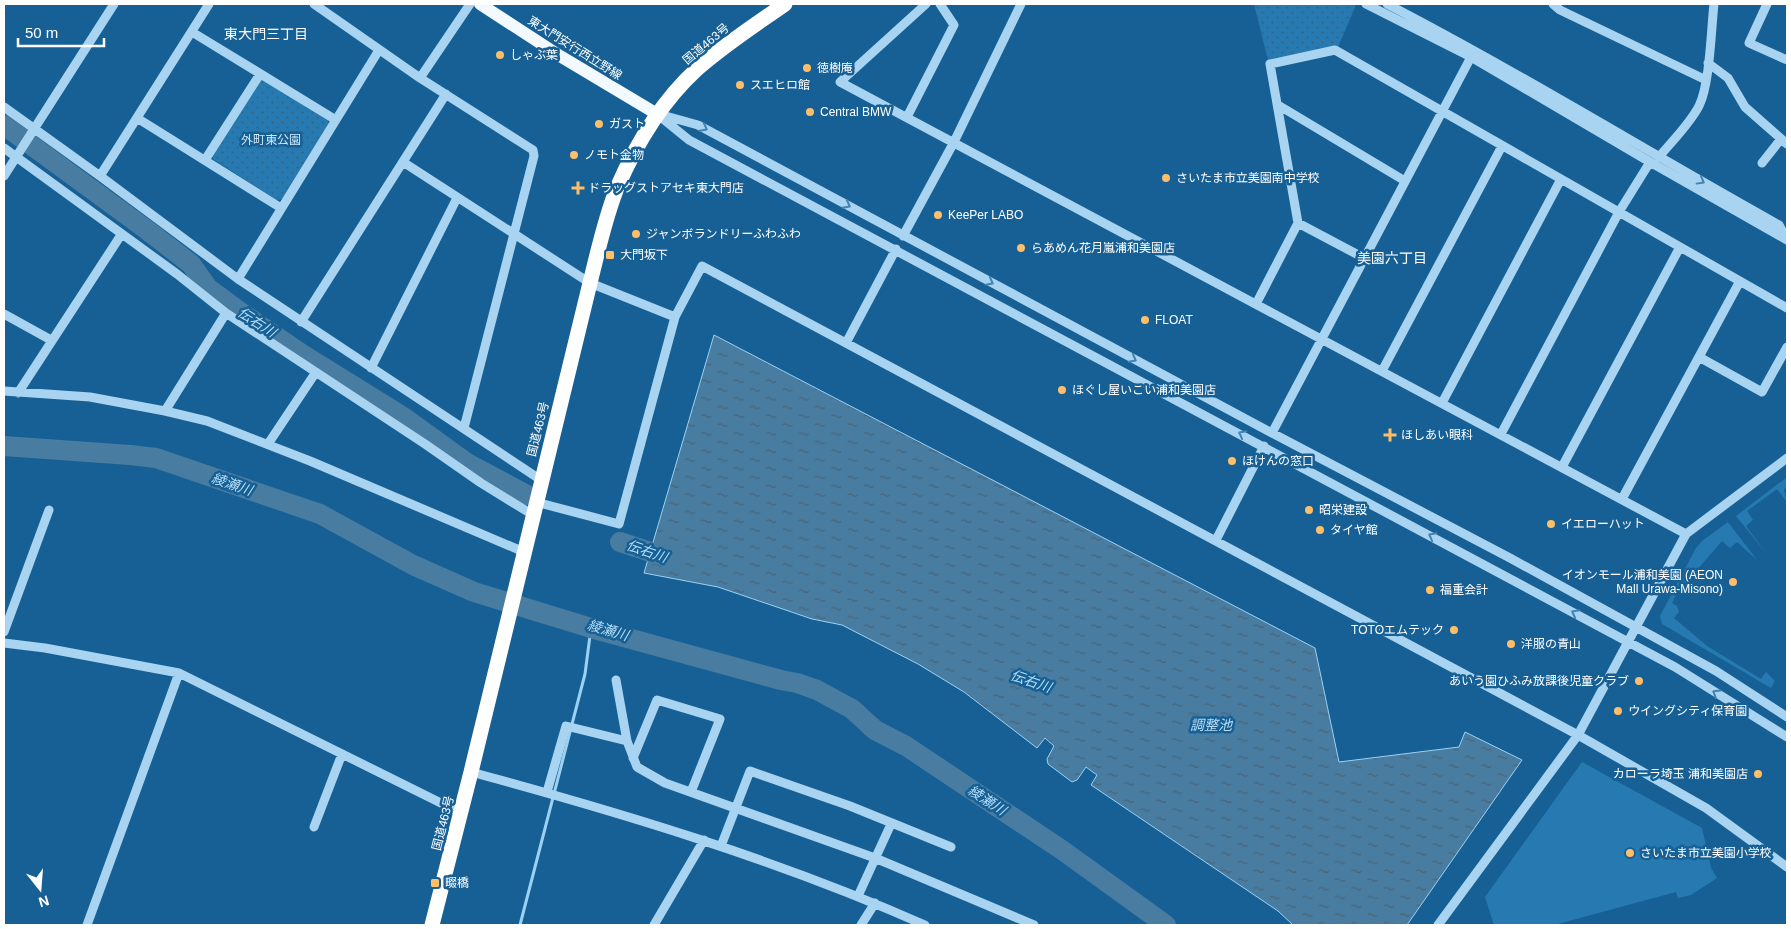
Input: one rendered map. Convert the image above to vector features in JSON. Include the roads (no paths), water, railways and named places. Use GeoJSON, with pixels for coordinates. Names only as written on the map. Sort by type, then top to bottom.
{"type":"FeatureCollection","features":[{"type":"Feature","properties":{"kind":"highway","name":"国道463号"},"geometry":{"type":"LineString","coordinates":[[432,925],[472,772],[541,480],[603,231],[617,189],[637,148],[657,114],[675,92],[697,69],[732,41],[785,4]]}},
{"type":"Feature","properties":{"kind":"main road","name":"東大門安行西立野線"},"geometry":{"type":"LineString","coordinates":[[480,4],[560,56],[657,114]]}},
{"type":"Feature","properties":{"kind":"street"},"geometry":{"type":"LineString","coordinates":[[4,176],[114,4]]}},
{"type":"Feature","properties":{"kind":"street"},"geometry":{"type":"LineString","coordinates":[[100,176],[210,4]]}},
{"type":"Feature","properties":{"kind":"street"},"geometry":{"type":"LineString","coordinates":[[314,4],[420,78],[533,150],[534,156],[464,428]]}},
{"type":"Feature","properties":{"kind":"street"},"geometry":{"type":"LineString","coordinates":[[420,78],[470,4]]}},
{"type":"Feature","properties":{"kind":"street"},"geometry":{"type":"LineString","coordinates":[[926,4],[840,82],[1686,534]]}},
{"type":"Feature","properties":{"kind":"street"},"geometry":{"type":"LineString","coordinates":[[907,117],[954,25],[940,4]]}},
{"type":"Feature","properties":{"kind":"street"},"geometry":{"type":"LineString","coordinates":[[903,236],[954,142],[1021,4]]}},
{"type":"Feature","properties":{"kind":"street"},"geometry":{"type":"LineString","coordinates":[[1366,4],[1471,57],[1650,162],[1787,239]]}},
{"type":"Feature","properties":{"kind":"street"},"geometry":{"type":"LineString","coordinates":[[1388,4],[1540,88],[1779,225],[1787,239]]}},
{"type":"Feature","properties":{"kind":"street"},"geometry":{"type":"LineString","coordinates":[[1553,4],[1560,10],[1706,80]]}},
{"type":"Feature","properties":{"kind":"street"},"geometry":{"type":"LineString","coordinates":[[1659,157],[1699,106],[1706,80],[1714,4]]}},
{"type":"Feature","properties":{"kind":"street"},"geometry":{"type":"LineString","coordinates":[[1767,4],[1750,43],[1787,60]]}},
{"type":"Feature","properties":{"kind":"street"},"geometry":{"type":"LineString","coordinates":[[192,32],[336,120]]}},
{"type":"Feature","properties":{"kind":"street"},"geometry":{"type":"LineString","coordinates":[[238,279],[379,50]]}},
{"type":"Feature","properties":{"kind":"street"},"geometry":{"type":"LineString","coordinates":[[1256,304],[1298,223],[1270,64],[1335,50],[1787,308]]}},
{"type":"Feature","properties":{"kind":"street"},"geometry":{"type":"LineString","coordinates":[[1272,433],[1471,57]]}},
{"type":"Feature","properties":{"kind":"street"},"geometry":{"type":"LineString","coordinates":[[1708,63],[1728,78],[1745,106],[1784,142],[1762,163]]}},
{"type":"Feature","properties":{"kind":"street"},"geometry":{"type":"LineString","coordinates":[[205,160],[260,74]]}},
{"type":"Feature","properties":{"kind":"street"},"geometry":{"type":"LineString","coordinates":[[301,322],[446,94]]}},
{"type":"Feature","properties":{"kind":"street"},"geometry":{"type":"LineString","coordinates":[[1278,106],[1405,181]]}},
{"type":"Feature","properties":{"kind":"street"},"geometry":{"type":"LineString","coordinates":[[4,107],[33,131],[100,176],[238,279],[541,480]]}},
{"type":"Feature","properties":{"kind":"street"},"geometry":{"type":"LineString","coordinates":[[657,114],[698,125],[1272,433],[1510,558],[1716,670],[1787,717]]}},
{"type":"Feature","properties":{"kind":"street"},"geometry":{"type":"LineString","coordinates":[[657,114],[689,140],[1675,667],[1787,737]]}},
{"type":"Feature","properties":{"kind":"street"},"geometry":{"type":"LineString","coordinates":[[137,118],[281,208]]}},
{"type":"Feature","properties":{"kind":"street"},"geometry":{"type":"LineString","coordinates":[[1382,371],[1502,146]]}},
{"type":"Feature","properties":{"kind":"street"},"geometry":{"type":"LineString","coordinates":[[4,148],[18,153],[121,235],[177,274],[226,314],[481,483],[534,509],[619,524],[675,318],[702,266],[1578,735],[1706,808],[1787,867]]}},
{"type":"Feature","properties":{"kind":"street"},"geometry":{"type":"LineString","coordinates":[[403,162],[590,283],[675,318]]}},
{"type":"Feature","properties":{"kind":"street"},"geometry":{"type":"LineString","coordinates":[[1501,434],[1620,212],[1650,162]]}},
{"type":"Feature","properties":{"kind":"street"},"geometry":{"type":"LineString","coordinates":[[1442,403],[1561,179]]}},
{"type":"Feature","properties":{"kind":"street"},"geometry":{"type":"LineString","coordinates":[[371,368],[457,198]]}},
{"type":"Feature","properties":{"kind":"street"},"geometry":{"type":"LineString","coordinates":[[1298,223],[1364,258]]}},
{"type":"Feature","properties":{"kind":"street"},"geometry":{"type":"LineString","coordinates":[[18,392],[121,235]]}},
{"type":"Feature","properties":{"kind":"street"},"geometry":{"type":"LineString","coordinates":[[1562,467],[1680,246]]}},
{"type":"Feature","properties":{"kind":"street"},"geometry":{"type":"LineString","coordinates":[[846,343],[896,249]]}},
{"type":"Feature","properties":{"kind":"street"},"geometry":{"type":"LineString","coordinates":[[1622,499],[1740,280]]}},
{"type":"Feature","properties":{"kind":"street"},"geometry":{"type":"LineString","coordinates":[[4,314],[51,340]]}},
{"type":"Feature","properties":{"kind":"street"},"geometry":{"type":"LineString","coordinates":[[165,411],[226,314]]}},
{"type":"Feature","properties":{"kind":"street"},"geometry":{"type":"LineString","coordinates":[[1699,357],[1762,392],[1787,347]]}},
{"type":"Feature","properties":{"kind":"street"},"geometry":{"type":"LineString","coordinates":[[268,444],[316,372]]}},
{"type":"Feature","properties":{"kind":"street"},"geometry":{"type":"LineString","coordinates":[[4,391],[90,397],[207,420],[524,552]]}},
{"type":"Feature","properties":{"kind":"street"},"geometry":{"type":"LineString","coordinates":[[1216,540],[1264,446]]}},
{"type":"Feature","properties":{"kind":"street"},"geometry":{"type":"LineString","coordinates":[[1438,925],[1578,735],[1686,534],[1787,458]]}},
{"type":"Feature","properties":{"kind":"street"},"geometry":{"type":"LineString","coordinates":[[4,632],[49,510]]}},
{"type":"Feature","properties":{"kind":"street"},"geometry":{"type":"LineString","coordinates":[[4,642],[179,673],[461,813]]}},
{"type":"Feature","properties":{"kind":"street"},"geometry":{"type":"LineString","coordinates":[[86,925],[179,673]]}},
{"type":"Feature","properties":{"kind":"street"},"geometry":{"type":"LineString","coordinates":[[616,680],[627,742],[637,767],[665,783],[876,858],[1013,921],[1034,925]]}},
{"type":"Feature","properties":{"kind":"street"},"geometry":{"type":"LineString","coordinates":[[633,758],[657,700],[720,720],[692,792]]}},
{"type":"Feature","properties":{"kind":"street"},"geometry":{"type":"LineString","coordinates":[[547,792],[566,726],[627,742]]}},
{"type":"Feature","properties":{"kind":"street"},"geometry":{"type":"LineString","coordinates":[[314,827],[342,754]]}},
{"type":"Feature","properties":{"kind":"street"},"geometry":{"type":"LineString","coordinates":[[721,846],[750,771],[850,806],[951,847]]}},
{"type":"Feature","properties":{"kind":"street"},"geometry":{"type":"LineString","coordinates":[[472,772],[547,792],[704,840],[858,896],[925,925]]}},
{"type":"Feature","properties":{"kind":"street"},"geometry":{"type":"LineString","coordinates":[[858,896],[891,824]]}},
{"type":"Feature","properties":{"kind":"street"},"geometry":{"type":"LineString","coordinates":[[654,925],[704,840]]}},
{"type":"Feature","properties":{"kind":"street"},"geometry":{"type":"LineString","coordinates":[[861,925],[875,903]]}},
{"type":"Feature","properties":{"kind":"water","name":"調整池"},"geometry":{"type":"Polygon","coordinates":[[[714,335],[1315,648],[1339,762],[1459,747],[1465,732],[1522,760],[1407,925],[1293,925],[1278,911],[1091,785],[1097,775],[1086,767],[1077,780],[1072,782],[1048,764],[1047,759],[1054,746],[1045,738],[1037,748],[964,692],[918,664],[842,625],[812,619],[718,587],[644,573],[714,335]]]}},
{"type":"Feature","properties":{"kind":"waterway","name":"伝右川"},"geometry":{"type":"LineString","coordinates":[[4,125],[191,264],[208,288],[239,311],[302,354],[405,418],[467,463],[527,495]]}},
{"type":"Feature","properties":{"kind":"waterway","name":"綾瀬川"},"geometry":{"type":"LineString","coordinates":[[4,446],[156,458],[320,514],[413,565],[474,592],[591,628],[817,690],[852,709],[875,730],[906,746],[1062,850],[1166,925]]}},
{"type":"Feature","properties":{"kind":"waterway","name":"伝右川"},"geometry":{"type":"LineString","coordinates":[[620,542],[675,560]]}},
{"type":"Feature","properties":{"kind":"waterway"},"geometry":{"type":"LineString","coordinates":[[520,925],[585,674],[591,628]]}},
{"type":"Feature","properties":{"kind":"place","name":"しゃぶ葉"},"geometry":{"type":"Point","coordinates":[500,55]}},
{"type":"Feature","properties":{"kind":"place","name":"徳樹庵"},"geometry":{"type":"Point","coordinates":[807,68]}},
{"type":"Feature","properties":{"kind":"place","name":"スエヒロ館"},"geometry":{"type":"Point","coordinates":[740,85]}},
{"type":"Feature","properties":{"kind":"place","name":"Central BMW"},"geometry":{"type":"Point","coordinates":[810,112]}},
{"type":"Feature","properties":{"kind":"place","name":"ガスト"},"geometry":{"type":"Point","coordinates":[599,124]}},
{"type":"Feature","properties":{"kind":"place","name":"ノモト金物"},"geometry":{"type":"Point","coordinates":[574,155]}},
{"type":"Feature","properties":{"kind":"place","name":"さいたま市立美園南中学校"},"geometry":{"type":"Point","coordinates":[1166,178]}},
{"type":"Feature","properties":{"kind":"place","name":"ドラッグストアセキ東大門店"},"geometry":{"type":"Point","coordinates":[578,188]}},
{"type":"Feature","properties":{"kind":"place","name":"KeePer LABO"},"geometry":{"type":"Point","coordinates":[938,215]}},
{"type":"Feature","properties":{"kind":"place","name":"ジャンボランドリーふわふわ"},"geometry":{"type":"Point","coordinates":[636,234]}},
{"type":"Feature","properties":{"kind":"place","name":"らあめん花月嵐浦和美園店"},"geometry":{"type":"Point","coordinates":[1021,248]}},
{"type":"Feature","properties":{"kind":"place","name":"大門坂下"},"geometry":{"type":"Point","coordinates":[610,255]}},
{"type":"Feature","properties":{"kind":"place","name":"FLOAT"},"geometry":{"type":"Point","coordinates":[1145,320]}},
{"type":"Feature","properties":{"kind":"place","name":"ほぐし屋いこい浦和美園店"},"geometry":{"type":"Point","coordinates":[1062,390]}},
{"type":"Feature","properties":{"kind":"place","name":"ほしあい眼科"},"geometry":{"type":"Point","coordinates":[1390,435]}},
{"type":"Feature","properties":{"kind":"place","name":"ほけんの窓口"},"geometry":{"type":"Point","coordinates":[1232,461]}},
{"type":"Feature","properties":{"kind":"place","name":"昭栄建設"},"geometry":{"type":"Point","coordinates":[1309,510]}},
{"type":"Feature","properties":{"kind":"place","name":"イエローハット"},"geometry":{"type":"Point","coordinates":[1551,524]}},
{"type":"Feature","properties":{"kind":"place","name":"タイヤ館"},"geometry":{"type":"Point","coordinates":[1320,530]}},
{"type":"Feature","properties":{"kind":"place","name":"イオンモール浦和美園 (AEON Mall Urawa-Misono)"},"geometry":{"type":"Point","coordinates":[1733,582]}},
{"type":"Feature","properties":{"kind":"place","name":"福重会計"},"geometry":{"type":"Point","coordinates":[1430,590]}},
{"type":"Feature","properties":{"kind":"place","name":"TOTOエムテック"},"geometry":{"type":"Point","coordinates":[1454,630]}},
{"type":"Feature","properties":{"kind":"place","name":"洋服の青山"},"geometry":{"type":"Point","coordinates":[1511,644]}},
{"type":"Feature","properties":{"kind":"place","name":"あいう園ひふみ放課後児童クラブ"},"geometry":{"type":"Point","coordinates":[1639,681]}},
{"type":"Feature","properties":{"kind":"place","name":"ウイングシティ保育園"},"geometry":{"type":"Point","coordinates":[1618,711]}},
{"type":"Feature","properties":{"kind":"place","name":"カローラ埼玉 浦和美園店"},"geometry":{"type":"Point","coordinates":[1758,774]}},
{"type":"Feature","properties":{"kind":"place","name":"さいたま市立美園小学校"},"geometry":{"type":"Point","coordinates":[1630,853]}},
{"type":"Feature","properties":{"kind":"place","name":"畷橋"},"geometry":{"type":"Point","coordinates":[435,883]}},
{"type":"Feature","properties":{"kind":"district","name":"東大門三丁目"},"geometry":{"type":"Point","coordinates":[266,34]}},
{"type":"Feature","properties":{"kind":"district","name":"美園六丁目"},"geometry":{"type":"Point","coordinates":[1392,258]}},
{"type":"Feature","properties":{"kind":"park label","name":"外町東公園"},"geometry":{"type":"Point","coordinates":[271,140]}}]}
